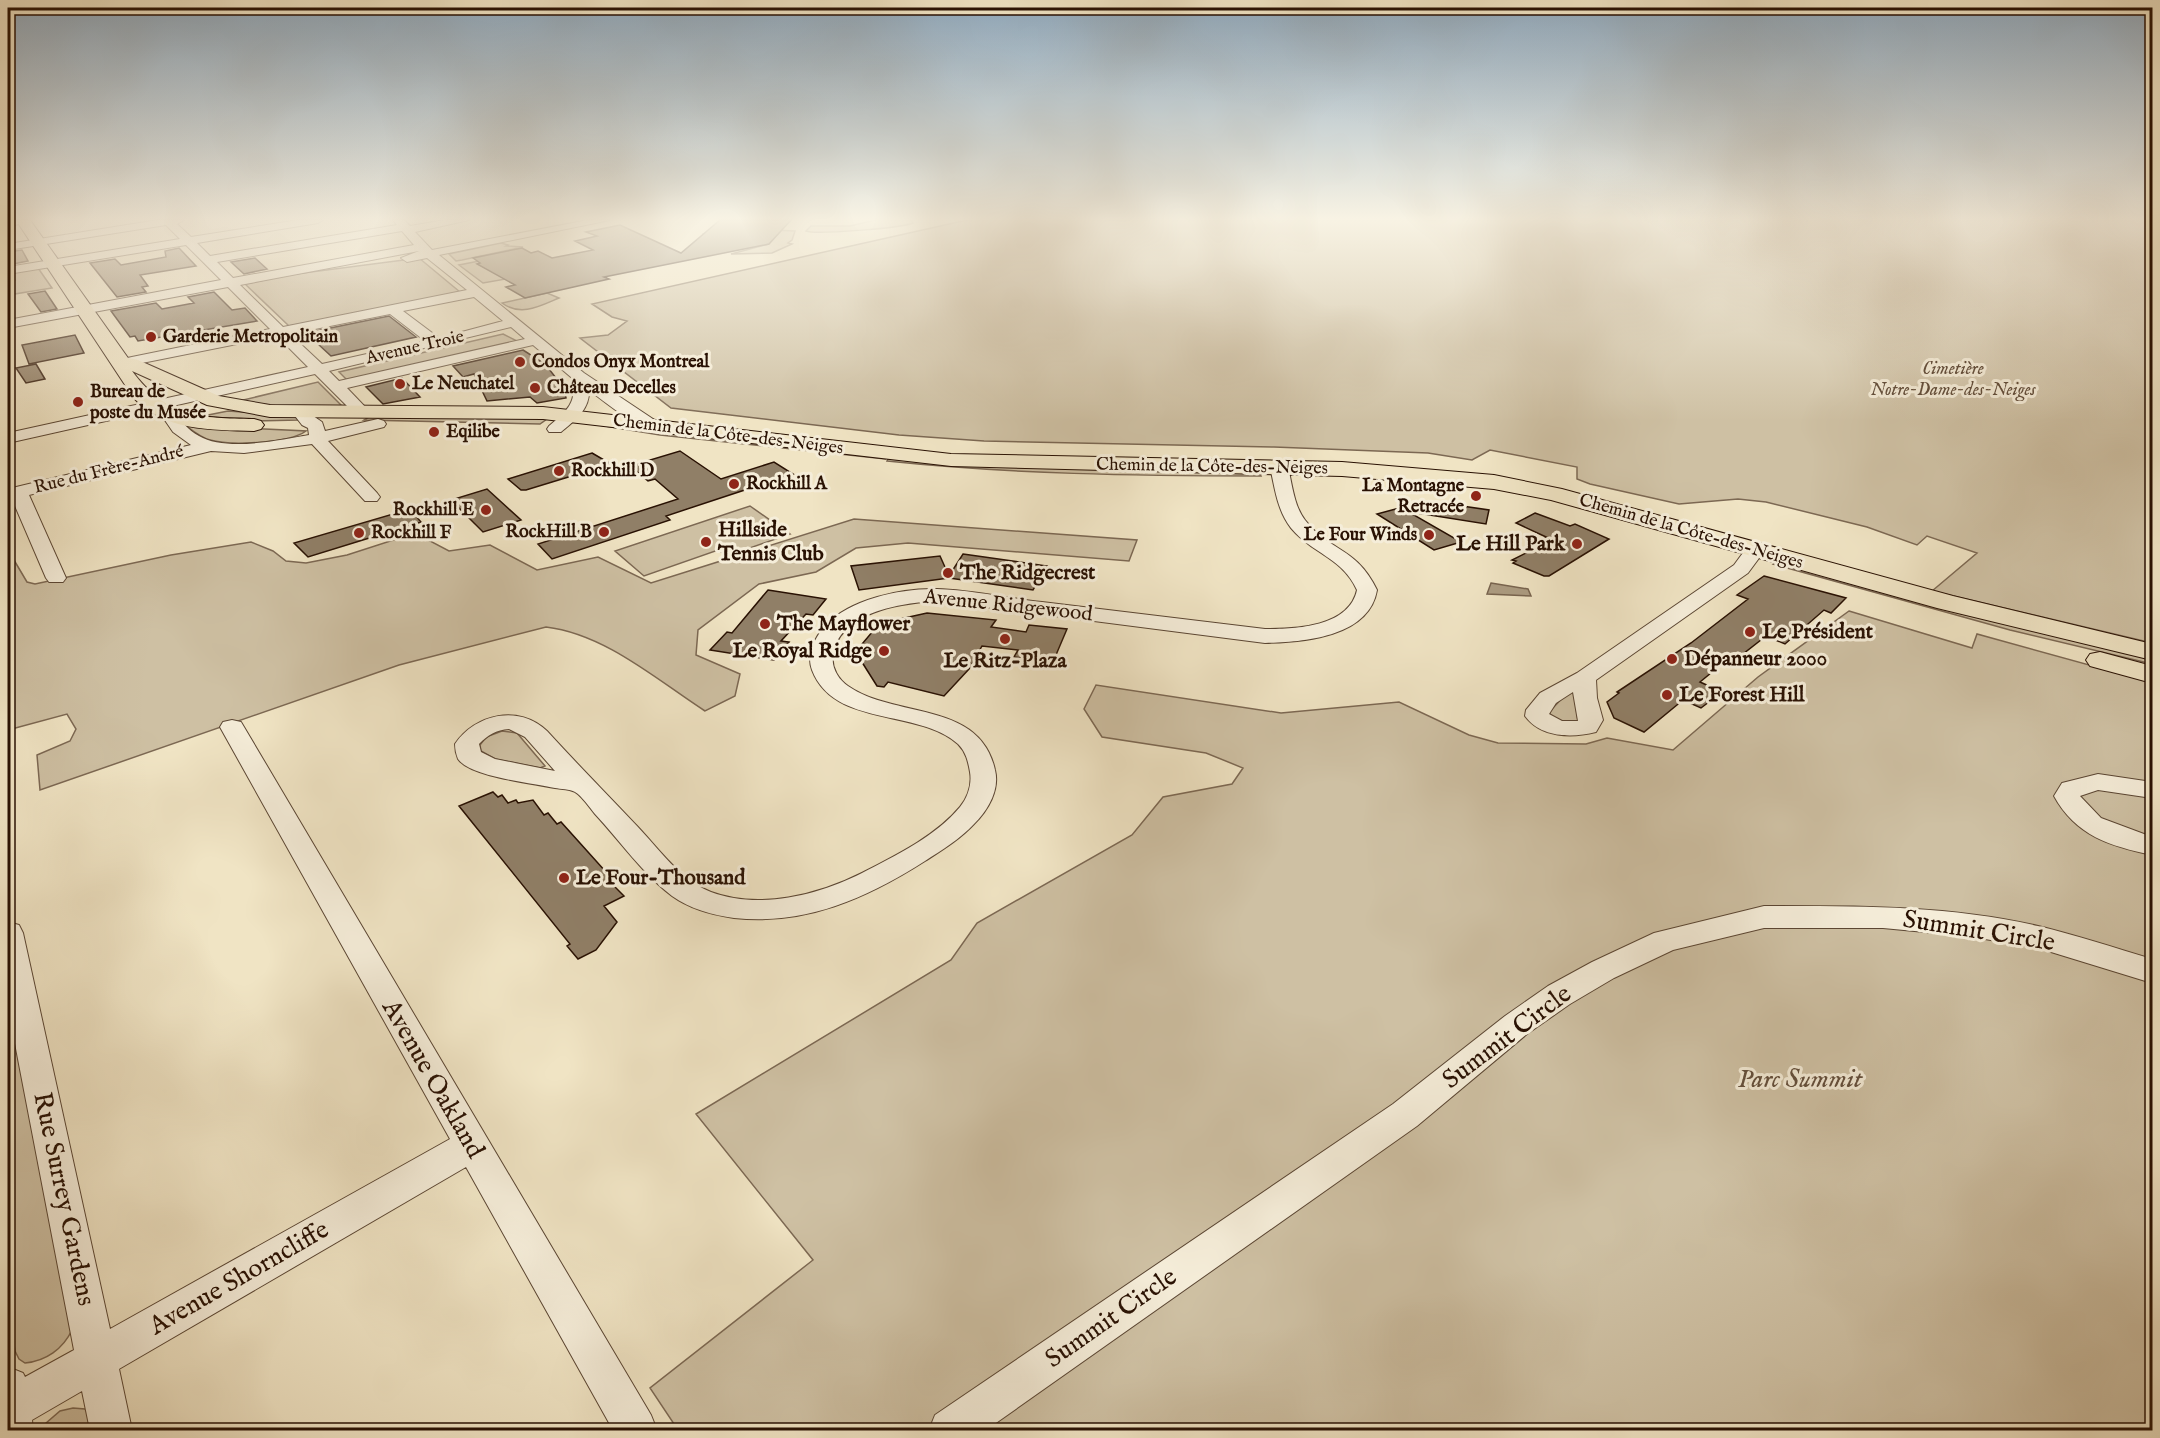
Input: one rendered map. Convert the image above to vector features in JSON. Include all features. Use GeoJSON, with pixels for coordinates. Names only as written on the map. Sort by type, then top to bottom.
{"type":"FeatureCollection","features":[{"type":"Feature","properties":{"kind":"main road","name":"Chemin de la Côte-des-Neiges"},"geometry":{"type":"LineString","coordinates":[[69,287],[122,363],[120,367],[164,410],[250,425],[311,425],[370,418],[654,425],[771,441],[962,461],[1281,474],[1503,494],[2152,652]]}},
{"type":"Feature","properties":{"kind":"main road","name":"Chemin de la Côte-des-Neiges"},"geometry":{"type":"LineString","coordinates":[[122,363],[132,364],[197,395],[311,425]]}},
{"type":"Feature","properties":{"kind":"main road","name":"Chemin de la Côte-des-Neiges"},"geometry":{"type":"LineString","coordinates":[[563,422],[974,473],[1145,480],[1281,474]]}},
{"type":"Feature","properties":{"kind":"main road","name":"Chemin de la Côte-des-Neiges"},"geometry":{"type":"LineString","coordinates":[[1751,555],[2152,675]]}},
{"type":"Feature","properties":{"kind":"street"},"geometry":{"type":"LineString","coordinates":[[8,324],[204,287]]}},
{"type":"Feature","properties":{"kind":"street"},"geometry":{"type":"LineString","coordinates":[[241,287],[280,331],[370,418]]}},
{"type":"Feature","properties":{"kind":"street"},"geometry":{"type":"LineString","coordinates":[[472,287],[579,376],[631,413],[654,425]]}},
{"type":"Feature","properties":{"kind":"street"},"geometry":{"type":"LineString","coordinates":[[122,363],[478,292]]}},
{"type":"Feature","properties":{"kind":"street"},"geometry":{"type":"LineString","coordinates":[[392,309],[434,341]]}},
{"type":"Feature","properties":{"kind":"street"},"geometry":{"type":"LineString","coordinates":[[8,438],[62,425],[164,410],[197,395],[514,321]]}},
{"type":"Feature","properties":{"kind":"street","name":"Avenue Troie"},"geometry":{"type":"LineString","coordinates":[[338,386],[537,340]]}},
{"type":"Feature","properties":{"kind":"street"},"geometry":{"type":"LineString","coordinates":[[563,422],[583,396],[579,376]]}},
{"type":"Feature","properties":{"kind":"street","name":"Chemin de la Côte-des-Neiges"},"geometry":{"type":"LineString","coordinates":[[164,410],[253,409]]}},
{"type":"Feature","properties":{"kind":"street","name":"Chemin de la Côte-des-Neiges"},"geometry":{"type":"LineString","coordinates":[[164,410],[175,428],[210,446],[257,446],[311,425]]}},
{"type":"Feature","properties":{"kind":"street"},"geometry":{"type":"LineString","coordinates":[[311,425],[370,497]]}},
{"type":"Feature","properties":{"kind":"street","name":"Rue du Frère-André"},"geometry":{"type":"LineString","coordinates":[[13,493],[210,446]]}},
{"type":"Feature","properties":{"kind":"street","name":"Avenue Ridgewood"},"geometry":{"type":"LineString","coordinates":[[583,784],[673,881],[704,900],[738,908],[777,909],[814,903],[849,891],[903,863],[961,823],[979,798],[984,775],[975,751],[954,731],[932,720],[861,702],[836,688],[824,672],[821,658],[825,643],[836,628],[853,616],[877,605],[909,597],[937,595],[1265,636],[1299,635],[1326,629],[1345,621],[1360,609],[1365,599],[1365,585],[1354,568],[1314,539],[1298,524],[1288,509],[1281,474]]}},
{"type":"Feature","properties":{"kind":"street"},"geometry":{"type":"LineString","coordinates":[[13,493],[56,578]]}},
{"type":"Feature","properties":{"kind":"street"},"geometry":{"type":"LineString","coordinates":[[1585,678],[1741,569],[1751,555]]}},
{"type":"Feature","properties":{"kind":"street","name":"Avenue Oakland"},"geometry":{"type":"LineString","coordinates":[[232,726],[470,1146],[636,1431]]}},
{"type":"Feature","properties":{"kind":"street"},"geometry":{"type":"LineString","coordinates":[[2152,790],[2098,782],[2081,784],[2071,789],[2067,796],[2072,807],[2092,825],[2152,846]]}},
{"type":"Feature","properties":{"kind":"street","name":"Summit Circle"},"geometry":{"type":"LineString","coordinates":[[950,1431],[1406,1115],[1515,1026],[1559,995],[1603,970],[1665,941],[1764,917],[1883,917],[1967,925],[2038,937],[2152,971]]}},
{"type":"Feature","properties":{"kind":"street","name":"Rue Surrey Gardens"},"geometry":{"type":"LineString","coordinates":[[8,933],[14,1004],[97,1359],[111,1431]]}},
{"type":"Feature","properties":{"kind":"street","name":"Avenue Shorncliffe"},"geometry":{"type":"LineString","coordinates":[[9,1409],[470,1146]]}},
{"type":"Feature","properties":{"kind":"green space"},"geometry":{"type":"Polygon","coordinates":[[[8,287],[52,288],[8,295],[8,287]]]}},
{"type":"Feature","properties":{"kind":"green space"},"geometry":{"type":"Polygon","coordinates":[[[248,287],[454,287],[460,292],[289,326],[248,287]]]}},
{"type":"Feature","properties":{"kind":"green space","name":"Cimetière Notre-Dame-des-Neiges"},"geometry":{"type":"Polygon","coordinates":[[[667,287],[2152,287],[2152,643],[1932,591],[1977,553],[1927,536],[1917,545],[1867,527],[1766,502],[1738,499],[1679,504],[1590,484],[1577,479],[1577,467],[1490,450],[1472,460],[1428,453],[1274,447],[984,441],[899,435],[671,408],[580,338],[608,335],[627,321],[612,317],[592,304],[667,287]]]}},
{"type":"Feature","properties":{"kind":"green space"},"geometry":{"type":"Polygon","coordinates":[[[547,293],[559,298],[538,307],[523,310],[502,303],[547,293]]]}},
{"type":"Feature","properties":{"kind":"green space"},"geometry":{"type":"Polygon","coordinates":[[[503,334],[517,341],[347,380],[339,372],[503,334]]]}},
{"type":"Feature","properties":{"kind":"green space"},"geometry":{"type":"Polygon","coordinates":[[[318,382],[342,406],[286,407],[239,401],[318,382]]]}},
{"type":"Feature","properties":{"kind":"green space"},"geometry":{"type":"Polygon","coordinates":[[[228,411],[295,416],[298,420],[252,421],[203,416],[228,411]]]}},
{"type":"Feature","properties":{"kind":"green space"},"geometry":{"type":"Polygon","coordinates":[[[372,415],[528,416],[547,419],[540,424],[364,420],[372,415]]]}},
{"type":"Feature","properties":{"kind":"green space"},"geometry":{"type":"Polygon","coordinates":[[[596,422],[886,459],[660,435],[592,424],[596,422]]]}},
{"type":"Feature","properties":{"kind":"green space"},"geometry":{"type":"Polygon","coordinates":[[[185,425],[306,431],[274,441],[232,443],[206,439],[185,425]]]}},
{"type":"Feature","properties":{"kind":"green space"},"geometry":{"type":"Polygon","coordinates":[[[888,459],[991,467],[1259,472],[1261,476],[1120,475],[1027,471],[887,461],[888,459]]]}},
{"type":"Feature","properties":{"kind":"green space","name":"Hillside Tennis Club"},"geometry":{"type":"Polygon","coordinates":[[[750,506],[790,534],[727,556],[718,550],[644,576],[615,551],[750,506]]]}},
{"type":"Feature","properties":{"kind":"green space"},"geometry":{"type":"Polygon","coordinates":[[[854,519],[1137,540],[1129,561],[908,543],[856,548],[816,572],[759,584],[698,630],[696,655],[740,674],[735,696],[705,711],[610,648],[568,631],[546,627],[399,665],[40,790],[37,755],[70,741],[76,729],[67,714],[8,730],[8,556],[11,555],[27,582],[35,584],[171,555],[251,542],[273,551],[286,561],[306,563],[347,555],[415,533],[449,551],[490,545],[537,570],[598,557],[651,583],[854,519]]]}},
{"type":"Feature","properties":{"kind":"green space"},"geometry":{"type":"Polygon","coordinates":[[[1775,562],[2151,658],[2152,664],[2010,630],[1773,564],[1775,562]]]}},
{"type":"Feature","properties":{"kind":"green space","name":"Parc Summit"},"geometry":{"type":"Polygon","coordinates":[[[1849,611],[1972,648],[1977,634],[2147,681],[2152,675],[2152,1430],[678,1430],[650,1388],[813,1260],[696,1114],[951,960],[977,923],[1132,835],[1163,797],[1232,784],[1243,768],[1206,753],[1102,737],[1084,709],[1096,685],[1281,713],[1399,702],[1469,735],[1498,743],[1586,744],[1607,738],[1673,750],[1758,677],[1849,611]]]}},
{"type":"Feature","properties":{"kind":"green space"},"geometry":{"type":"Polygon","coordinates":[[[1573,687],[1578,721],[1558,720],[1549,712],[1573,687]]]}},
{"type":"Feature","properties":{"kind":"green space"},"geometry":{"type":"Polygon","coordinates":[[[502,731],[517,733],[545,766],[540,768],[495,759],[481,751],[480,745],[486,737],[502,731]]]}},
{"type":"Feature","properties":{"kind":"green space"},"geometry":{"type":"Polygon","coordinates":[[[8,1025],[13,1029],[72,1330],[64,1343],[53,1353],[40,1360],[25,1363],[19,1359],[15,1351],[8,1303],[8,1025]]]}},
{"type":"Feature","properties":{"kind":"green space"},"geometry":{"type":"Polygon","coordinates":[[[73,1408],[85,1409],[90,1416],[93,1430],[38,1430],[60,1411],[73,1408]]]}},
{"type":"Feature","properties":{"kind":"shaded area"},"geometry":{"type":"Polygon","coordinates":[[[1491,583],[1528,589],[1531,596],[1487,594],[1491,583]]]}},
{"type":"Feature","properties":{"kind":"building"},"geometry":{"type":"Polygon","coordinates":[[[109,287],[142,287],[146,292],[117,297],[109,287]]]}},
{"type":"Feature","properties":{"kind":"building"},"geometry":{"type":"Polygon","coordinates":[[[506,287],[573,287],[525,298],[506,287]]]}},
{"type":"Feature","properties":{"kind":"building"},"geometry":{"type":"Polygon","coordinates":[[[45,291],[57,309],[41,312],[28,294],[45,291]]]}},
{"type":"Feature","properties":{"kind":"building"},"geometry":{"type":"Polygon","coordinates":[[[214,292],[232,310],[245,308],[257,321],[138,341],[135,336],[130,337],[111,311],[156,303],[162,309],[194,303],[188,297],[214,292]]]}},
{"type":"Feature","properties":{"kind":"building"},"geometry":{"type":"Polygon","coordinates":[[[389,316],[416,337],[331,356],[306,333],[389,316]]]}},
{"type":"Feature","properties":{"kind":"building"},"geometry":{"type":"Polygon","coordinates":[[[75,335],[84,353],[29,364],[22,345],[75,335]]]}},
{"type":"Feature","properties":{"kind":"building"},"geometry":{"type":"Polygon","coordinates":[[[523,350],[545,364],[564,388],[566,398],[537,403],[530,397],[487,401],[474,374],[463,377],[453,366],[523,350]]]}},
{"type":"Feature","properties":{"kind":"building"},"geometry":{"type":"Polygon","coordinates":[[[36,364],[45,379],[26,383],[16,368],[36,364]]]}},
{"type":"Feature","properties":{"kind":"building"},"geometry":{"type":"Polygon","coordinates":[[[402,378],[420,397],[383,404],[366,387],[402,378]]]}},
{"type":"Feature","properties":{"kind":"building"},"geometry":{"type":"Polygon","coordinates":[[[680,451],[721,479],[774,462],[793,474],[666,516],[670,520],[552,559],[538,544],[678,499],[655,479],[648,481],[630,466],[680,451]]]}},
{"type":"Feature","properties":{"kind":"building","name":"Rockhill D"},"geometry":{"type":"Polygon","coordinates":[[[592,453],[611,464],[526,490],[521,490],[508,479],[592,453]]]}},
{"type":"Feature","properties":{"kind":"building","name":"Rockhill E"},"geometry":{"type":"Polygon","coordinates":[[[487,489],[521,520],[483,532],[451,500],[487,489]]]}},
{"type":"Feature","properties":{"kind":"building"},"geometry":{"type":"Polygon","coordinates":[[[1448,504],[1489,510],[1486,524],[1417,513],[1448,504]]]}},
{"type":"Feature","properties":{"kind":"building"},"geometry":{"type":"Polygon","coordinates":[[[1403,507],[1461,542],[1434,550],[1377,514],[1403,507]]]}},
{"type":"Feature","properties":{"kind":"building","name":"Rockhill F"},"geometry":{"type":"Polygon","coordinates":[[[410,509],[421,522],[308,557],[294,543],[410,509]]]}},
{"type":"Feature","properties":{"kind":"building","name":"Le Hill Park"},"geometry":{"type":"Polygon","coordinates":[[[1535,513],[1570,526],[1575,524],[1609,539],[1549,576],[1544,576],[1513,563],[1516,561],[1512,560],[1532,550],[1529,549],[1546,537],[1516,523],[1535,513]]]}},
{"type":"Feature","properties":{"kind":"building","name":"The Ridgecrest"},"geometry":{"type":"Polygon","coordinates":[[[963,554],[1047,566],[1033,590],[949,578],[859,590],[851,566],[940,556],[949,576],[963,554]]]}},
{"type":"Feature","properties":{"kind":"building"},"geometry":{"type":"Polygon","coordinates":[[[1764,576],[1846,598],[1831,613],[1824,610],[1785,644],[1766,636],[1739,657],[1735,655],[1728,659],[1700,682],[1722,692],[1701,708],[1683,700],[1644,732],[1614,718],[1607,702],[1619,693],[1617,692],[1691,643],[1748,599],[1737,595],[1764,576]]]}},
{"type":"Feature","properties":{"kind":"building","name":"The Mayflower"},"geometry":{"type":"Polygon","coordinates":[[[768,590],[826,599],[813,615],[806,614],[781,641],[789,642],[774,660],[710,650],[727,632],[732,633],[768,590]]]}},
{"type":"Feature","properties":{"kind":"building"},"geometry":{"type":"Polygon","coordinates":[[[927,613],[996,620],[991,627],[1026,632],[1029,625],[1067,629],[1053,662],[1014,657],[1018,650],[982,646],[969,669],[944,696],[888,682],[884,687],[877,686],[860,659],[862,644],[873,631],[891,621],[927,613]]]}},
{"type":"Feature","properties":{"kind":"building","name":"Le Four-Thousand"},"geometry":{"type":"Polygon","coordinates":[[[493,792],[498,797],[502,795],[508,803],[516,800],[518,803],[533,800],[544,815],[548,813],[557,824],[561,822],[615,882],[613,885],[624,896],[604,906],[617,922],[596,950],[578,959],[567,946],[570,944],[459,806],[493,792]]]}},
{"type":"Feature","properties":{"kind":"place","name":"Garderie Metropolitain"},"geometry":{"type":"Point","coordinates":[151,337]}},
{"type":"Feature","properties":{"kind":"place","name":"Condos Onyx Montreal"},"geometry":{"type":"Point","coordinates":[520,362]}},
{"type":"Feature","properties":{"kind":"place","name":"Le Neuchatel"},"geometry":{"type":"Point","coordinates":[400,384]}},
{"type":"Feature","properties":{"kind":"place","name":"Château Decelles"},"geometry":{"type":"Point","coordinates":[535,388]}},
{"type":"Feature","properties":{"kind":"place","name":"Bureau de poste du Musée"},"geometry":{"type":"Point","coordinates":[78,402]}},
{"type":"Feature","properties":{"kind":"place","name":"Eqilibe"},"geometry":{"type":"Point","coordinates":[434,432]}},
{"type":"Feature","properties":{"kind":"place","name":"Rockhill D"},"geometry":{"type":"Point","coordinates":[559,471]}},
{"type":"Feature","properties":{"kind":"place","name":"Rockhill A"},"geometry":{"type":"Point","coordinates":[734,484]}},
{"type":"Feature","properties":{"kind":"place","name":"La Montagne Retracée"},"geometry":{"type":"Point","coordinates":[1476,496]}},
{"type":"Feature","properties":{"kind":"place","name":"Rockhill E"},"geometry":{"type":"Point","coordinates":[486,510]}},
{"type":"Feature","properties":{"kind":"place","name":"RockHill B"},"geometry":{"type":"Point","coordinates":[604,532]}},
{"type":"Feature","properties":{"kind":"place","name":"Rockhill F"},"geometry":{"type":"Point","coordinates":[359,533]}},
{"type":"Feature","properties":{"kind":"place","name":"Le Four Winds"},"geometry":{"type":"Point","coordinates":[1429,535]}},
{"type":"Feature","properties":{"kind":"place","name":"Hillside Tennis Club"},"geometry":{"type":"Point","coordinates":[706,542]}},
{"type":"Feature","properties":{"kind":"place","name":"Le Hill Park"},"geometry":{"type":"Point","coordinates":[1577,544]}},
{"type":"Feature","properties":{"kind":"place","name":"The Ridgecrest"},"geometry":{"type":"Point","coordinates":[948,573]}},
{"type":"Feature","properties":{"kind":"place","name":"The Mayflower"},"geometry":{"type":"Point","coordinates":[765,624]}},
{"type":"Feature","properties":{"kind":"place","name":"Le Président"},"geometry":{"type":"Point","coordinates":[1750,632]}},
{"type":"Feature","properties":{"kind":"place","name":"Le Ritz-Plaza"},"geometry":{"type":"Point","coordinates":[1005,639]}},
{"type":"Feature","properties":{"kind":"place","name":"Le Royal Ridge"},"geometry":{"type":"Point","coordinates":[884,651]}},
{"type":"Feature","properties":{"kind":"place","name":"Dépanneur 2000"},"geometry":{"type":"Point","coordinates":[1672,659]}},
{"type":"Feature","properties":{"kind":"place","name":"Le Forest Hill"},"geometry":{"type":"Point","coordinates":[1667,695]}},
{"type":"Feature","properties":{"kind":"place","name":"Le Four-Thousand"},"geometry":{"type":"Point","coordinates":[564,878]}}]}
